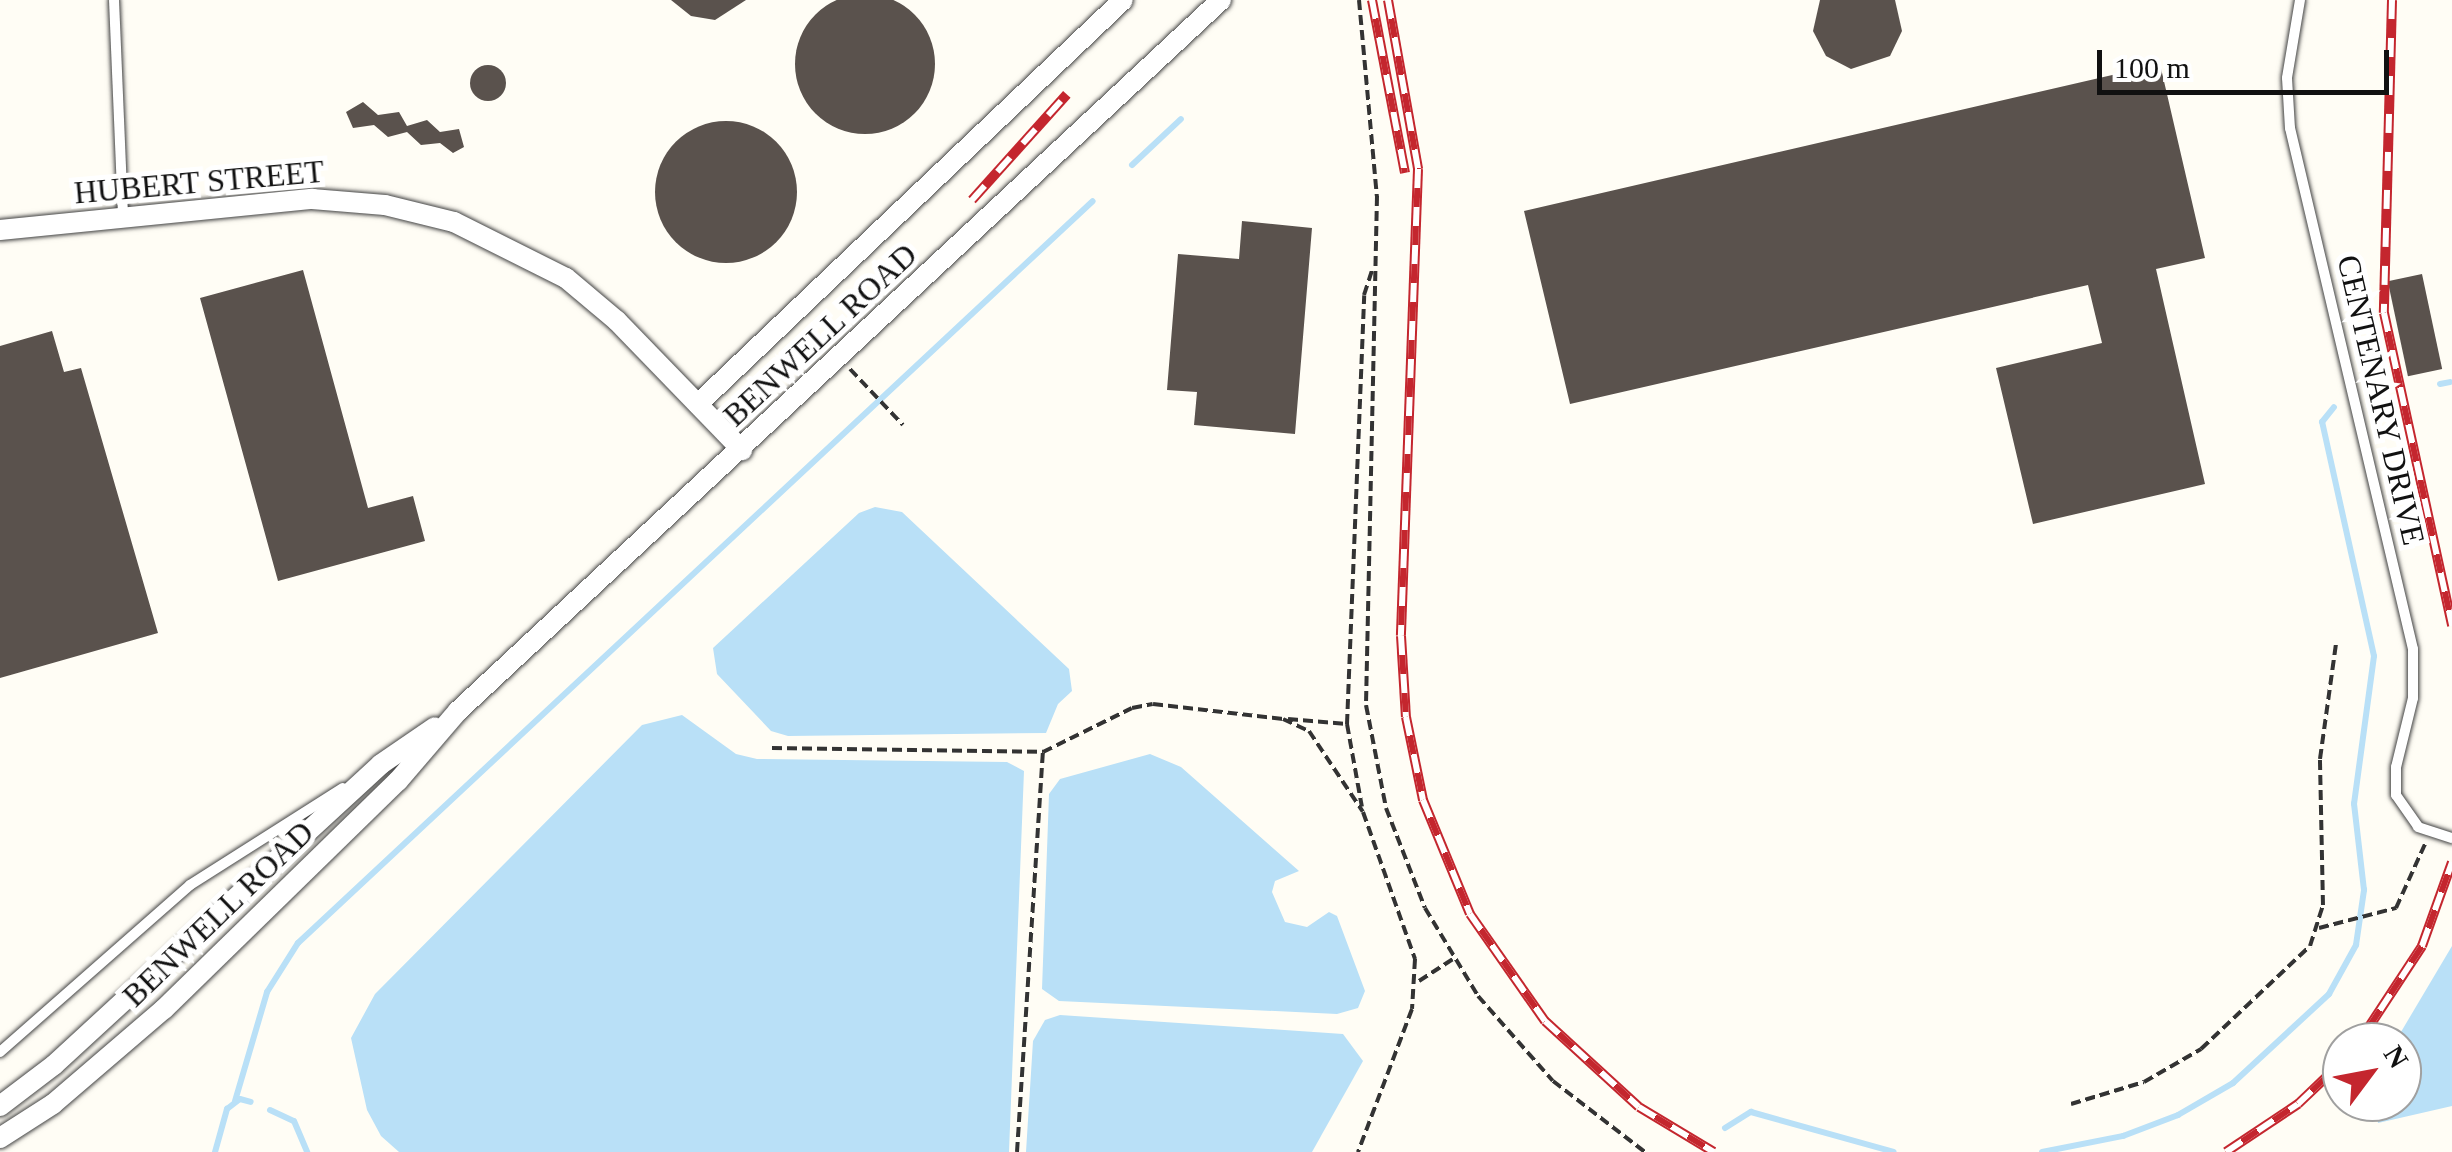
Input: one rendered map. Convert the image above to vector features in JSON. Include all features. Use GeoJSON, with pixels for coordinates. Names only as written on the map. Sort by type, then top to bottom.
{"type":"FeatureCollection","features":[{"type":"Feature","properties":{"kind":"street"},"geometry":{"type":"LineString","coordinates":[[698,404],[1123,0]]}},
{"type":"Feature","properties":{"kind":"street","name":"BENWELL ROAD"},"geometry":{"type":"LineString","coordinates":[[0,1138],[54,1104],[164,1010],[398,781],[458,711],[1221,0]]}},
{"type":"Feature","properties":{"kind":"street","name":"HUBERT STREET"},"geometry":{"type":"LineString","coordinates":[[0,230],[312,198],[385,205],[454,222],[566,278],[742,450]]}},
{"type":"Feature","properties":{"kind":"street","name":"BENWELL ROAD"},"geometry":{"type":"LineString","coordinates":[[0,1106],[381,764],[458,711]]}},
{"type":"Feature","properties":{"kind":"lane"},"geometry":{"type":"LineString","coordinates":[[114,0],[123,217]]}},
{"type":"Feature","properties":{"kind":"lane","name":"CENTENARY DRIVE"},"geometry":{"type":"LineString","coordinates":[[2300,0],[2286,78],[2290,128],[2414,649],[2413,698],[2396,767],[2396,796],[2408,818],[2430,834]]}},
{"type":"Feature","properties":{"kind":"lane","name":"BENWELL ROAD"},"geometry":{"type":"LineString","coordinates":[[0,1052],[190,885],[381,764]]}},
{"type":"Feature","properties":{"kind":"lane"},"geometry":{"type":"LineString","coordinates":[[2430,834],[2452,838]]}},
{"type":"Feature","properties":{"kind":"path"},"geometry":{"type":"LineString","coordinates":[[1359,0],[1374,142],[1376,260],[1366,706],[1386,808],[1453,959],[1540,1068],[1645,1152]]}},
{"type":"Feature","properties":{"kind":"path"},"geometry":{"type":"LineString","coordinates":[[1358,1152],[1417,982],[1410,946],[1363,812],[1346,724],[1364,295],[1376,260]]}},
{"type":"Feature","properties":{"kind":"path"},"geometry":{"type":"LineString","coordinates":[[840,358],[903,425]]}},
{"type":"Feature","properties":{"kind":"path"},"geometry":{"type":"LineString","coordinates":[[2071,1104],[2144,1082],[2201,1049],[2293,966],[2320,928],[2320,759],[2336,644]]}},
{"type":"Feature","properties":{"kind":"path"},"geometry":{"type":"LineString","coordinates":[[772,748],[1042,752],[1132,708],[1153,704],[1346,724]]}},
{"type":"Feature","properties":{"kind":"path"},"geometry":{"type":"LineString","coordinates":[[1284,718],[1309,731],[1363,812]]}},
{"type":"Feature","properties":{"kind":"path"},"geometry":{"type":"LineString","coordinates":[[1017,1152],[1042,752]]}},
{"type":"Feature","properties":{"kind":"path"},"geometry":{"type":"LineString","coordinates":[[2320,928],[2396,908],[2430,834]]}},
{"type":"Feature","properties":{"kind":"path"},"geometry":{"type":"LineString","coordinates":[[1417,982],[1453,959]]}},
{"type":"Feature","properties":{"kind":"water"},"geometry":{"type":"Polygon","coordinates":[[[875,507],[902,512],[1069,669],[1072,691],[1058,704],[1046,733],[788,736],[771,731],[717,674],[713,648],[859,513],[875,507]]]}},
{"type":"Feature","properties":{"kind":"water"},"geometry":{"type":"Polygon","coordinates":[[[682,715],[736,754],[757,759],[1007,762],[1024,771],[1009,1152],[399,1152],[381,1136],[367,1110],[351,1038],[375,994],[642,725],[682,715]]]}},
{"type":"Feature","properties":{"kind":"water"},"geometry":{"type":"Polygon","coordinates":[[[1150,754],[1181,767],[1299,871],[1275,881],[1272,892],[1285,922],[1307,927],[1329,912],[1337,916],[1365,991],[1358,1008],[1337,1014],[1059,1001],[1042,989],[1049,794],[1060,779],[1150,754]]]}},
{"type":"Feature","properties":{"kind":"water"},"geometry":{"type":"Polygon","coordinates":[[[2452,946],[2452,1106],[2422,1113],[2422,1022],[2407,1022],[2452,946]]]}},
{"type":"Feature","properties":{"kind":"water"},"geometry":{"type":"Polygon","coordinates":[[[1060,1015],[1343,1034],[1363,1061],[1312,1152],[1026,1152],[1033,1041],[1045,1020],[1060,1015]]]}},
{"type":"Feature","properties":{"kind":"building"},"geometry":{"type":"Polygon","coordinates":[[[865,-6],[892,-1],[915,14],[930,37],[935,64],[930,91],[915,114],[892,129],[865,134],[838,129],[815,114],[800,91],[795,64],[800,37],[815,14],[838,-1],[865,-6]]]}},
{"type":"Feature","properties":{"kind":"building"},"geometry":{"type":"Polygon","coordinates":[[[671,0],[746,0],[715,20],[691,16],[671,0]]]}},
{"type":"Feature","properties":{"kind":"building"},"geometry":{"type":"Polygon","coordinates":[[[1820,0],[1895,0],[1902,31],[1890,56],[1851,69],[1826,56],[1813,31],[1820,0]]]}},
{"type":"Feature","properties":{"kind":"building"},"geometry":{"type":"Polygon","coordinates":[[[2160,64],[2205,258],[2156,269],[2205,484],[2033,524],[1996,368],[2102,343],[2088,285],[1570,404],[1524,211],[2160,64]]]}},
{"type":"Feature","properties":{"kind":"building"},"geometry":{"type":"Polygon","coordinates":[[[488,65],[501,70],[506,83],[501,96],[488,101],[475,96],[470,83],[475,70],[488,65]]]}},
{"type":"Feature","properties":{"kind":"building"},"geometry":{"type":"Polygon","coordinates":[[[363,102],[378,115],[399,112],[407,126],[427,120],[440,132],[459,129],[464,147],[453,153],[440,143],[421,145],[407,132],[388,137],[374,125],[353,128],[346,112],[363,102]]]}},
{"type":"Feature","properties":{"kind":"building"},"geometry":{"type":"Polygon","coordinates":[[[726,121],[753,126],[776,142],[792,165],[797,192],[792,219],[776,242],[753,258],[726,263],[699,258],[676,242],[660,219],[655,192],[660,165],[676,142],[699,126],[726,121]]]}},
{"type":"Feature","properties":{"kind":"building"},"geometry":{"type":"Polygon","coordinates":[[[1242,221],[1312,228],[1295,434],[1194,425],[1197,392],[1167,390],[1178,254],[1239,259],[1242,221]]]}},
{"type":"Feature","properties":{"kind":"building"},"geometry":{"type":"Polygon","coordinates":[[[303,270],[368,508],[413,496],[425,541],[278,581],[200,298],[303,270]]]}},
{"type":"Feature","properties":{"kind":"building"},"geometry":{"type":"Polygon","coordinates":[[[2422,274],[2442,369],[2408,376],[2388,281],[2422,274]]]}},
{"type":"Feature","properties":{"kind":"building"},"geometry":{"type":"Polygon","coordinates":[[[52,331],[64,372],[81,368],[158,633],[0,678],[0,346],[52,331]]]}},
{"type":"Feature","properties":{"kind":"waterway"},"geometry":{"type":"LineString","coordinates":[[1132,165],[1181,119]]}},
{"type":"Feature","properties":{"kind":"waterway"},"geometry":{"type":"LineString","coordinates":[[235,1101],[267,992],[298,943],[1093,201]]}},
{"type":"Feature","properties":{"kind":"waterway"},"geometry":{"type":"LineString","coordinates":[[2440,384],[2450,382]]}},
{"type":"Feature","properties":{"kind":"waterway"},"geometry":{"type":"LineString","coordinates":[[2042,1152],[2123,1136],[2178,1115],[2233,1083],[2329,994],[2356,945],[2364,890],[2354,804],[2374,656],[2322,422],[2334,407]]}},
{"type":"Feature","properties":{"kind":"waterway"},"geometry":{"type":"LineString","coordinates":[[215,1152],[227,1109],[240,1099],[251,1102]]}},
{"type":"Feature","properties":{"kind":"waterway"},"geometry":{"type":"LineString","coordinates":[[270,1110],[294,1121],[307,1152]]}},
{"type":"Feature","properties":{"kind":"waterway"},"geometry":{"type":"LineString","coordinates":[[1725,1128],[1751,1112],[1894,1152]]}},
{"type":"Feature","properties":{"kind":"railway"},"geometry":{"type":"LineString","coordinates":[[1372,0],[1405,173]]}},
{"type":"Feature","properties":{"kind":"railway"},"geometry":{"type":"LineString","coordinates":[[1388,0],[1418,169],[1401,636],[1406,717],[1423,800],[1470,914],[1545,1021],[1639,1107],[1714,1152]]}},
{"type":"Feature","properties":{"kind":"railway"},"geometry":{"type":"LineString","coordinates":[[2392,0],[2384,313],[2452,626]]}},
{"type":"Feature","properties":{"kind":"railway"},"geometry":{"type":"LineString","coordinates":[[972,200],[1067,94]]}},
{"type":"Feature","properties":{"kind":"railway"},"geometry":{"type":"LineString","coordinates":[[2372,1022],[2422,946],[2452,862]]}},
{"type":"Feature","properties":{"kind":"railway"},"geometry":{"type":"LineString","coordinates":[[2226,1152],[2298,1104],[2322,1081]]}}]}
